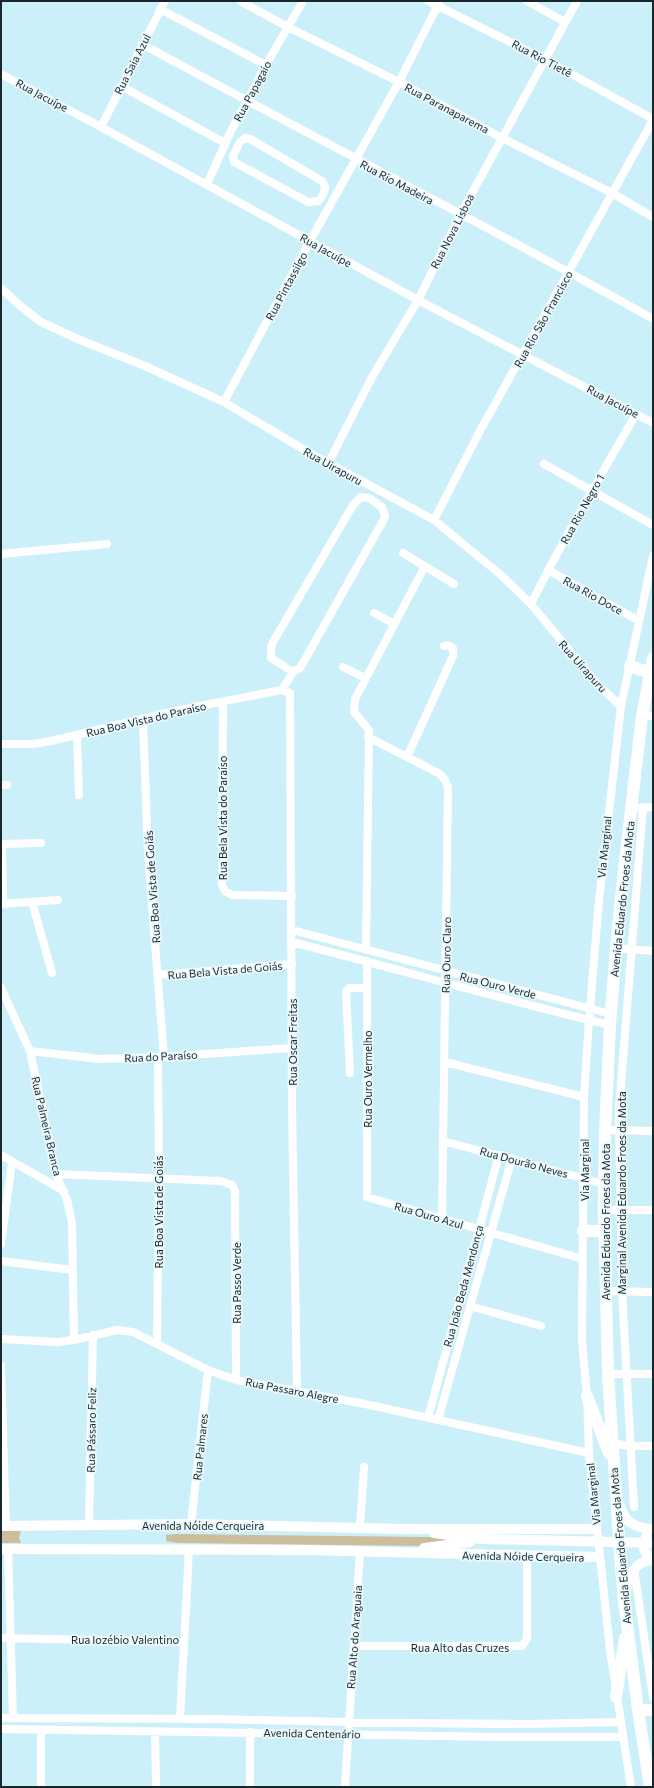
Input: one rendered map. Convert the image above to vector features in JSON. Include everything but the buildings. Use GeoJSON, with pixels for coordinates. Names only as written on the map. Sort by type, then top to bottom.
{"type":"FeatureCollection","features":[{"type":"Feature","properties":{"kind":"highway","name":"Avenida Eduardo Froes da Mota"},"geometry":{"type":"LineString","coordinates":[[650,1787],[638,1710],[624,1601],[613,1463],[605,1291],[604,1184],[610,1020],[616,948],[637,808],[648,716],[650,673],[653,658]]}},
{"type":"Feature","properties":{"kind":"highway"},"geometry":{"type":"LineString","coordinates":[[630,666],[650,673]]}},
{"type":"Feature","properties":{"kind":"highway"},"geometry":{"type":"LineString","coordinates":[[583,1231],[604,1232]]}},
{"type":"Feature","properties":{"kind":"highway"},"geometry":{"type":"LineString","coordinates":[[587,1396],[613,1463]]}},
{"type":"Feature","properties":{"kind":"highway"},"geometry":{"type":"LineString","coordinates":[[616,1697],[628,1627]]}},
{"type":"Feature","properties":{"kind":"highway"},"geometry":{"type":"LineString","coordinates":[[638,1710],[653,1710]]}},
{"type":"Feature","properties":{"kind":"main road"},"geometry":{"type":"LineString","coordinates":[[616,1493],[620,1508],[628,1521],[633,1525],[652,1529],[644,1542],[644,1549],[651,1560],[634,1569],[626,1584],[624,1601]]}},
{"type":"Feature","properties":{"kind":"main road","name":"Avenida Nóide Cerqueira"},"geometry":{"type":"LineString","coordinates":[[3,1526],[191,1524],[404,1529],[596,1529]]}},
{"type":"Feature","properties":{"kind":"main road","name":"Avenida Nóide Cerqueira"},"geometry":{"type":"LineString","coordinates":[[404,1529],[482,1539]]}},
{"type":"Feature","properties":{"kind":"main road"},"geometry":{"type":"LineString","coordinates":[[579,1557],[588,1552],[592,1543],[590,1538],[580,1530]]}},
{"type":"Feature","properties":{"kind":"main road","name":"Avenida Nóide Cerqueira"},"geometry":{"type":"LineString","coordinates":[[399,1552],[482,1539]]}},
{"type":"Feature","properties":{"kind":"main road"},"geometry":{"type":"LineString","coordinates":[[482,1539],[653,1543]]}},
{"type":"Feature","properties":{"kind":"main road","name":"Avenida Nóide Cerqueira"},"geometry":{"type":"LineString","coordinates":[[5,1549],[399,1552],[599,1557]]}},
{"type":"Feature","properties":{"kind":"street","name":"Rua Saia Azul"},"geometry":{"type":"LineString","coordinates":[[101,127],[165,1]]}},
{"type":"Feature","properties":{"kind":"street","name":"Rua Paranaparema"},"geometry":{"type":"LineString","coordinates":[[240,1],[288,27],[399,82],[502,138],[612,193],[653,217]]}},
{"type":"Feature","properties":{"kind":"street","name":"Rua Papagaio"},"geometry":{"type":"LineString","coordinates":[[207,184],[225,143],[266,65],[303,1]]}},
{"type":"Feature","properties":{"kind":"street","name":"Rua Rio Tietê"},"geometry":{"type":"LineString","coordinates":[[428,1],[439,3],[653,119]]}},
{"type":"Feature","properties":{"kind":"street"},"geometry":{"type":"LineString","coordinates":[[527,1],[565,22]]}},
{"type":"Feature","properties":{"kind":"street","name":"Rua Nova Lisboa"},"geometry":{"type":"LineString","coordinates":[[329,462],[372,377],[418,300],[460,215],[577,1]]}},
{"type":"Feature","properties":{"kind":"street","name":"Rua Pintassilgo"},"geometry":{"type":"LineString","coordinates":[[224,402],[310,241],[399,82],[439,3]]}},
{"type":"Feature","properties":{"kind":"street"},"geometry":{"type":"LineString","coordinates":[[160,9],[266,65]]}},
{"type":"Feature","properties":{"kind":"street","name":"Rua Rio Madeira"},"geometry":{"type":"LineString","coordinates":[[142,44],[247,102],[569,272],[653,319]]}},
{"type":"Feature","properties":{"kind":"street","name":"Rua Jacuípe"},"geometry":{"type":"LineString","coordinates":[[1,74],[207,184],[418,300],[653,423]]}},
{"type":"Feature","properties":{"kind":"street"},"geometry":{"type":"LineString","coordinates":[[121,86],[225,143]]}},
{"type":"Feature","properties":{"kind":"street","name":"Rua Rio São Francisco"},"geometry":{"type":"LineString","coordinates":[[434,520],[523,354],[653,119]]}},
{"type":"Feature","properties":{"kind":"street"},"geometry":{"type":"LineString","coordinates":[[245,138],[250,139],[322,181],[325,186],[323,195],[319,201],[308,202],[234,162],[233,156],[240,142],[245,138]]}},
{"type":"Feature","properties":{"kind":"street"},"geometry":{"type":"LineString","coordinates":[[323,195],[332,201]]}},
{"type":"Feature","properties":{"kind":"street","name":"Rua Uirapuru"},"geometry":{"type":"LineString","coordinates":[[1,288],[41,322],[80,340],[145,366],[224,402],[308,452],[329,462],[390,498],[434,520],[501,575],[531,604],[598,685],[621,706]]}},
{"type":"Feature","properties":{"kind":"street","name":"Rua Rio Negro 1"},"geometry":{"type":"LineString","coordinates":[[531,604],[548,570],[636,414]]}},
{"type":"Feature","properties":{"kind":"street"},"geometry":{"type":"LineString","coordinates":[[544,464],[653,525]]}},
{"type":"Feature","properties":{"kind":"street"},"geometry":{"type":"LineString","coordinates":[[282,690],[293,672],[300,668],[303,663],[383,521],[385,516],[382,507],[369,498],[361,497],[353,504],[273,642],[271,648],[271,658],[293,672]]}},
{"type":"Feature","properties":{"kind":"street"},"geometry":{"type":"LineString","coordinates":[[1,554],[107,544]]}},
{"type":"Feature","properties":{"kind":"street"},"geometry":{"type":"LineString","coordinates":[[403,553],[454,584]]}},
{"type":"Feature","properties":{"kind":"street","name":"Via Marginal"},"geometry":{"type":"LineString","coordinates":[[631,1787],[616,1697],[599,1557],[589,1453],[587,1396],[582,1341],[584,1097],[600,886],[621,706],[653,556]]}},
{"type":"Feature","properties":{"kind":"street"},"geometry":{"type":"LineString","coordinates":[[366,950],[368,737],[367,726],[355,714],[353,708],[365,678],[425,566]]}},
{"type":"Feature","properties":{"kind":"street","name":"Rua Rio Doce"},"geometry":{"type":"LineString","coordinates":[[548,570],[639,621]]}},
{"type":"Feature","properties":{"kind":"street"},"geometry":{"type":"LineString","coordinates":[[374,613],[395,624]]}},
{"type":"Feature","properties":{"kind":"street"},"geometry":{"type":"LineString","coordinates":[[407,757],[453,656],[453,648],[448,645],[444,646]]}},
{"type":"Feature","properties":{"kind":"street"},"geometry":{"type":"LineString","coordinates":[[343,667],[365,678]]}},
{"type":"Feature","properties":{"kind":"street","name":"Rua Oscar Freitas"},"geometry":{"type":"LineString","coordinates":[[282,690],[290,693],[296,1391]]}},
{"type":"Feature","properties":{"kind":"street","name":"Rua Boa Vista do Paraíso"},"geometry":{"type":"LineString","coordinates":[[1,744],[33,744],[77,736],[143,718],[282,690]]}},
{"type":"Feature","properties":{"kind":"street","name":"Rua Bela Vista do Paraíso"},"geometry":{"type":"LineString","coordinates":[[223,702],[222,885],[225,891],[232,894],[292,896]]}},
{"type":"Feature","properties":{"kind":"street","name":"Rua Boa Vista de Goiás"},"geometry":{"type":"LineString","coordinates":[[143,718],[148,854],[158,975],[161,1057],[157,1343]]}},
{"type":"Feature","properties":{"kind":"street"},"geometry":{"type":"LineString","coordinates":[[77,736],[79,795]]}},
{"type":"Feature","properties":{"kind":"street","name":"Rua Ouro Claro"},"geometry":{"type":"LineString","coordinates":[[368,737],[440,774],[446,780],[448,787],[442,1218]]}},
{"type":"Feature","properties":{"kind":"street"},"geometry":{"type":"LineString","coordinates":[[637,808],[653,807]]}},
{"type":"Feature","properties":{"kind":"street","name":"Marginal Avenida Eduardo Froes da Mota"},"geometry":{"type":"LineString","coordinates":[[634,1507],[622,1291],[619,1130],[623,1045],[631,949],[637,808]]}},
{"type":"Feature","properties":{"kind":"street"},"geometry":{"type":"LineString","coordinates":[[41,843],[1,844],[2,904],[58,900]]}},
{"type":"Feature","properties":{"kind":"street"},"geometry":{"type":"LineString","coordinates":[[32,902],[52,973]]}},
{"type":"Feature","properties":{"kind":"street","name":"Rua Ouro Verde"},"geometry":{"type":"LineString","coordinates":[[292,930],[590,1008],[610,1020]]}},
{"type":"Feature","properties":{"kind":"street","name":"Rua Ouro Verde"},"geometry":{"type":"LineString","coordinates":[[292,942],[367,961],[445,984],[589,1020],[610,1020]]}},
{"type":"Feature","properties":{"kind":"street"},"geometry":{"type":"LineString","coordinates":[[616,948],[653,951]]}},
{"type":"Feature","properties":{"kind":"street","name":"Rua Ouro Vermelho"},"geometry":{"type":"LineString","coordinates":[[367,961],[367,1197]]}},
{"type":"Feature","properties":{"kind":"street","name":"Rua Bela Vista de Goiás"},"geometry":{"type":"LineString","coordinates":[[158,975],[292,964]]}},
{"type":"Feature","properties":{"kind":"street","name":"Rua Palmeira Branca"},"geometry":{"type":"LineString","coordinates":[[1,988],[3,999],[30,1051],[56,1174],[64,1191],[72,1223],[74,1340]]}},
{"type":"Feature","properties":{"kind":"street"},"geometry":{"type":"LineString","coordinates":[[350,1073],[346,991],[349,988],[366,988]]}},
{"type":"Feature","properties":{"kind":"street","name":"Rua do Paraíso"},"geometry":{"type":"LineString","coordinates":[[30,1051],[100,1059],[161,1057],[292,1048]]}},
{"type":"Feature","properties":{"kind":"street"},"geometry":{"type":"LineString","coordinates":[[445,1062],[584,1097]]}},
{"type":"Feature","properties":{"kind":"street"},"geometry":{"type":"LineString","coordinates":[[605,1130],[653,1131]]}},
{"type":"Feature","properties":{"kind":"street","name":"Rua Dourão Neves"},"geometry":{"type":"LineString","coordinates":[[443,1141],[512,1158],[604,1184]]}},
{"type":"Feature","properties":{"kind":"street"},"geometry":{"type":"LineString","coordinates":[[1,1155],[64,1191]]}},
{"type":"Feature","properties":{"kind":"street","name":"Rua João Beda Mendonça"},"geometry":{"type":"LineString","coordinates":[[428,1418],[499,1155]]}},
{"type":"Feature","properties":{"kind":"street","name":"Rua João Beda Mendonça"},"geometry":{"type":"LineString","coordinates":[[438,1420],[512,1158]]}},
{"type":"Feature","properties":{"kind":"street"},"geometry":{"type":"LineString","coordinates":[[1,1244],[12,1162]]}},
{"type":"Feature","properties":{"kind":"street"},"geometry":{"type":"LineString","coordinates":[[56,1174],[159,1178]]}},
{"type":"Feature","properties":{"kind":"street","name":"Rua Passo Verde"},"geometry":{"type":"LineString","coordinates":[[159,1178],[225,1182],[234,1187],[236,1380]]}},
{"type":"Feature","properties":{"kind":"street","name":"Rua Ouro Azul"},"geometry":{"type":"LineString","coordinates":[[367,1197],[583,1259]]}},
{"type":"Feature","properties":{"kind":"street"},"geometry":{"type":"LineString","coordinates":[[604,1210],[653,1210]]}},
{"type":"Feature","properties":{"kind":"street"},"geometry":{"type":"LineString","coordinates":[[1,1262],[72,1270]]}},
{"type":"Feature","properties":{"kind":"street"},"geometry":{"type":"LineString","coordinates":[[605,1291],[653,1292]]}},
{"type":"Feature","properties":{"kind":"street"},"geometry":{"type":"LineString","coordinates":[[470,1306],[541,1326]]}},
{"type":"Feature","properties":{"kind":"street","name":"Rua Passaro Alegre"},"geometry":{"type":"LineString","coordinates":[[1,1339],[46,1342],[74,1340],[117,1330],[133,1332],[208,1370],[236,1380],[438,1420],[589,1453]]}},
{"type":"Feature","properties":{"kind":"street","name":"Rua Pássaro Feliz"},"geometry":{"type":"LineString","coordinates":[[89,1524],[93,1335]]}},
{"type":"Feature","properties":{"kind":"street"},"geometry":{"type":"LineString","coordinates":[[1,1366],[3,1526]]}},
{"type":"Feature","properties":{"kind":"street","name":"Rua Palmares"},"geometry":{"type":"LineString","coordinates":[[191,1524],[208,1370]]}},
{"type":"Feature","properties":{"kind":"street"},"geometry":{"type":"LineString","coordinates":[[608,1374],[653,1374]]}},
{"type":"Feature","properties":{"kind":"street"},"geometry":{"type":"LineString","coordinates":[[612,1443],[630,1446],[653,1446]]}},
{"type":"Feature","properties":{"kind":"street"},"geometry":{"type":"LineString","coordinates":[[360,1527],[364,1467]]}},
{"type":"Feature","properties":{"kind":"street"},"geometry":{"type":"LineString","coordinates":[[5,1549],[13,1718]]}},
{"type":"Feature","properties":{"kind":"street","name":"Rua Iozébio Valentino"},"geometry":{"type":"LineString","coordinates":[[1,1638],[183,1642],[189,1550]]}},
{"type":"Feature","properties":{"kind":"street","name":"Rua Alto do Araguaia"},"geometry":{"type":"LineString","coordinates":[[345,1787],[360,1552]]}},
{"type":"Feature","properties":{"kind":"street","name":"Rua Alto das Cruzes"},"geometry":{"type":"LineString","coordinates":[[355,1646],[522,1646],[527,1639],[528,1556]]}},
{"type":"Feature","properties":{"kind":"street"},"geometry":{"type":"LineString","coordinates":[[634,1569],[653,1697]]}},
{"type":"Feature","properties":{"kind":"street"},"geometry":{"type":"LineString","coordinates":[[180,1719],[183,1642]]}},
{"type":"Feature","properties":{"kind":"street","name":"Avenida Centenário"},"geometry":{"type":"LineString","coordinates":[[1,1718],[534,1724],[621,1722]]}},
{"type":"Feature","properties":{"kind":"street"},"geometry":{"type":"LineString","coordinates":[[397,1734],[398,1723]]}},
{"type":"Feature","properties":{"kind":"street"},"geometry":{"type":"LineString","coordinates":[[534,1724],[534,1737]]}},
{"type":"Feature","properties":{"kind":"street","name":"Avenida Centenário"},"geometry":{"type":"LineString","coordinates":[[1,1729],[623,1737]]}},
{"type":"Feature","properties":{"kind":"street"},"geometry":{"type":"LineString","coordinates":[[40,1787],[41,1730]]}},
{"type":"Feature","properties":{"kind":"street"},"geometry":{"type":"LineString","coordinates":[[155,1731],[156,1787]]}},
{"type":"Feature","properties":{"kind":"street"},"geometry":{"type":"LineString","coordinates":[[250,1732],[250,1787]]}},
{"type":"Feature","properties":{"kind":"shaded area"},"geometry":{"type":"Polygon","coordinates":[[[1,1531],[21,1531],[19,1538],[21,1543],[1,1543],[1,1531]]]}},
{"type":"Feature","properties":{"kind":"shaded area"},"geometry":{"type":"Polygon","coordinates":[[[166,1535],[430,1537],[463,1542],[428,1546],[177,1543],[166,1541],[166,1535]]]}}]}
